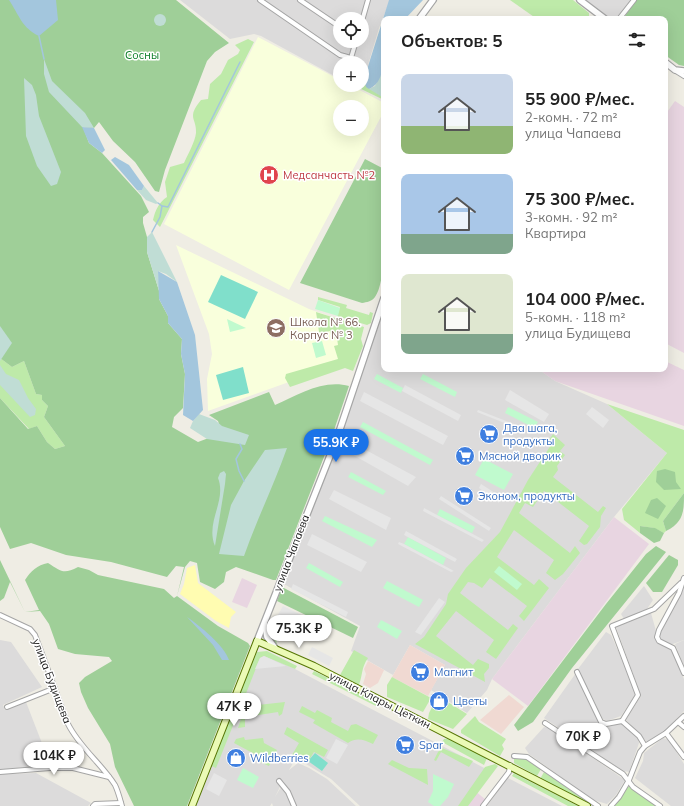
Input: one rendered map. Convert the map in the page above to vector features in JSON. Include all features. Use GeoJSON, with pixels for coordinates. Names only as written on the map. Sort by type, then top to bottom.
{"type":"FeatureCollection","features":[{"type":"Feature","properties":{"kind":"main road","name":"улица Клары Цеткин"},"geometry":{"type":"LineString","coordinates":[[257,641],[275,648],[510,765],[587,806]]}},
{"type":"Feature","properties":{"kind":"main road","name":"улица Чапаева"},"geometry":{"type":"LineString","coordinates":[[192,806],[257,641]]}},
{"type":"Feature","properties":{"kind":"street"},"geometry":{"type":"LineString","coordinates":[[260,0],[340,55],[351,58],[354,48]]}},
{"type":"Feature","properties":{"kind":"street"},"geometry":{"type":"LineString","coordinates":[[300,0],[333,22]]}},
{"type":"Feature","properties":{"kind":"street"},"geometry":{"type":"LineString","coordinates":[[365,12],[368,0]]}},
{"type":"Feature","properties":{"kind":"street"},"geometry":{"type":"LineString","coordinates":[[421,16],[433,0]]}},
{"type":"Feature","properties":{"kind":"street"},"geometry":{"type":"LineString","coordinates":[[580,0],[601,16]]}},
{"type":"Feature","properties":{"kind":"street"},"geometry":{"type":"LineString","coordinates":[[621,16],[634,0]]}},
{"type":"Feature","properties":{"kind":"street"},"geometry":{"type":"LineString","coordinates":[[668,64],[684,76]]}},
{"type":"Feature","properties":{"kind":"street"},"geometry":{"type":"LineString","coordinates":[[675,70],[684,71]]}},
{"type":"Feature","properties":{"kind":"street","name":"улица Чапаева"},"geometry":{"type":"LineString","coordinates":[[257,641],[337,438],[381,307]]}},
{"type":"Feature","properties":{"kind":"street"},"geometry":{"type":"LineString","coordinates":[[577,672],[602,722],[606,724],[622,721],[638,695],[612,626],[654,610],[681,583],[684,578]]}},
{"type":"Feature","properties":{"kind":"street"},"geometry":{"type":"LineString","coordinates":[[681,583],[679,593],[659,630],[657,637],[659,640],[673,648],[684,673]]}},
{"type":"Feature","properties":{"kind":"street","name":"улица Будищева"},"geometry":{"type":"LineString","coordinates":[[0,614],[30,629],[40,646],[75,737],[116,787],[121,805]]}},
{"type":"Feature","properties":{"kind":"street"},"geometry":{"type":"LineString","coordinates":[[265,621],[267,636],[275,648]]}},
{"type":"Feature","properties":{"kind":"street"},"geometry":{"type":"LineString","coordinates":[[7,707],[55,688]]}},
{"type":"Feature","properties":{"kind":"street"},"geometry":{"type":"LineString","coordinates":[[611,806],[619,797],[629,780],[640,752],[645,746],[666,733],[684,716]]}},
{"type":"Feature","properties":{"kind":"street"},"geometry":{"type":"LineString","coordinates":[[622,721],[639,736],[645,746]]}},
{"type":"Feature","properties":{"kind":"street"},"geometry":{"type":"LineString","coordinates":[[678,722],[684,727]]}},
{"type":"Feature","properties":{"kind":"street"},"geometry":{"type":"LineString","coordinates":[[545,723],[629,780],[633,787],[660,806]]}},
{"type":"Feature","properties":{"kind":"street"},"geometry":{"type":"LineString","coordinates":[[666,733],[684,757]]}},
{"type":"Feature","properties":{"kind":"street"},"geometry":{"type":"LineString","coordinates":[[514,756],[527,757],[598,806]]}},
{"type":"Feature","properties":{"kind":"street"},"geometry":{"type":"LineString","coordinates":[[484,806],[508,772],[510,765]]}},
{"type":"Feature","properties":{"kind":"street"},"geometry":{"type":"LineString","coordinates":[[0,772],[50,768],[73,768],[109,777]]}},
{"type":"Feature","properties":{"kind":"street"},"geometry":{"type":"LineString","coordinates":[[279,782],[288,792],[294,806]]}},
{"type":"Feature","properties":{"kind":"street"},"geometry":{"type":"LineString","coordinates":[[93,806],[95,804],[121,805]]}},
{"type":"Feature","properties":{"kind":"shaded area"},"geometry":{"type":"Polygon","coordinates":[[[9,0],[56,0],[58,20],[39,36],[33,33],[21,21],[9,0]]]}},
{"type":"Feature","properties":{"kind":"shaded area"},"geometry":{"type":"Polygon","coordinates":[[[180,0],[389,0],[384,16],[381,16],[381,23],[369,62],[369,56],[333,56],[333,75],[261,36],[254,34],[230,39],[180,0]]]}},
{"type":"Feature","properties":{"kind":"shaded area"},"geometry":{"type":"Polygon","coordinates":[[[389,0],[423,0],[408,16],[384,16],[389,0]]]}},
{"type":"Feature","properties":{"kind":"shaded area"},"geometry":{"type":"Polygon","coordinates":[[[581,0],[634,0],[621,16],[601,16],[581,0]]]}},
{"type":"Feature","properties":{"kind":"shaded area"},"geometry":{"type":"Polygon","coordinates":[[[158,14],[162,14],[166,20],[162,26],[158,26],[154,22],[154,18],[158,14]]]}},
{"type":"Feature","properties":{"kind":"shaded area"},"geometry":{"type":"Polygon","coordinates":[[[381,25],[381,74],[376,84],[369,89],[369,63],[381,25]]]}},
{"type":"Feature","properties":{"kind":"shaded area","name":"Медсанчасть №2"},"geometry":{"type":"Polygon","coordinates":[[[258,37],[333,76],[333,92],[363,92],[381,101],[381,117],[289,290],[164,224],[258,37]]]}},
{"type":"Feature","properties":{"kind":"shaded area"},"geometry":{"type":"Polygon","coordinates":[[[44,59],[52,81],[85,113],[94,128],[82,127],[49,92],[44,74],[44,59]]]}},
{"type":"Feature","properties":{"kind":"shaded area"},"geometry":{"type":"Polygon","coordinates":[[[381,73],[381,96],[369,89],[375,86],[381,73]]]}},
{"type":"Feature","properties":{"kind":"shaded area"},"geometry":{"type":"Polygon","coordinates":[[[24,78],[32,85],[36,95],[39,116],[61,172],[57,184],[51,186],[37,166],[26,136],[24,78]]]}},
{"type":"Feature","properties":{"kind":"shaded area"},"geometry":{"type":"Polygon","coordinates":[[[675,101],[684,107],[684,353],[668,345],[668,111],[675,101]]]}},
{"type":"Feature","properties":{"kind":"shaded area"},"geometry":{"type":"Polygon","coordinates":[[[82,127],[94,128],[105,150],[102,153],[89,143],[82,127]]]}},
{"type":"Feature","properties":{"kind":"shaded area"},"geometry":{"type":"Polygon","coordinates":[[[115,157],[129,165],[144,186],[142,190],[137,190],[111,160],[115,157]]]}},
{"type":"Feature","properties":{"kind":"shaded area"},"geometry":{"type":"Polygon","coordinates":[[[144,186],[158,203],[156,204],[146,200],[137,190],[142,190],[144,186]]]}},
{"type":"Feature","properties":{"kind":"shaded area"},"geometry":{"type":"Polygon","coordinates":[[[152,232],[177,282],[166,274],[158,271],[160,294],[147,252],[147,237],[152,232]]]}},
{"type":"Feature","properties":{"kind":"shaded area","name":"Школа № 66. Корпус № 3"},"geometry":{"type":"Polygon","coordinates":[[[176,245],[309,309],[346,322],[345,362],[208,411],[207,379],[212,354],[209,334],[176,245]]]}},
{"type":"Feature","properties":{"kind":"shaded area"},"geometry":{"type":"Polygon","coordinates":[[[158,271],[177,282],[195,335],[203,410],[193,421],[183,415],[185,374],[181,354],[182,339],[168,323],[168,316],[159,299],[158,271]]]}},
{"type":"Feature","properties":{"kind":"shaded area"},"geometry":{"type":"Polygon","coordinates":[[[221,275],[258,292],[245,319],[208,302],[221,275]]]}},
{"type":"Feature","properties":{"kind":"shaded area"},"geometry":{"type":"Polygon","coordinates":[[[381,316],[381,372],[542,372],[555,381],[607,404],[667,453],[614,517],[492,679],[487,690],[467,713],[431,690],[445,665],[410,645],[393,675],[351,651],[360,626],[282,583],[340,436],[381,316]]]}},
{"type":"Feature","properties":{"kind":"shaded area"},"geometry":{"type":"Polygon","coordinates":[[[0,326],[12,343],[0,361],[0,326]]]}},
{"type":"Feature","properties":{"kind":"shaded area"},"geometry":{"type":"Polygon","coordinates":[[[668,362],[684,370],[684,426],[555,381],[542,372],[668,372],[668,362]]]}},
{"type":"Feature","properties":{"kind":"shaded area"},"geometry":{"type":"Polygon","coordinates":[[[0,365],[6,374],[19,380],[28,398],[36,409],[35,415],[30,417],[0,385],[0,365]]]}},
{"type":"Feature","properties":{"kind":"shaded area"},"geometry":{"type":"Polygon","coordinates":[[[243,367],[249,393],[223,400],[216,375],[243,367]]]}},
{"type":"Feature","properties":{"kind":"shaded area"},"geometry":{"type":"Polygon","coordinates":[[[405,385],[461,415],[458,421],[402,391],[405,385]]]}},
{"type":"Feature","properties":{"kind":"shaded area"},"geometry":{"type":"Polygon","coordinates":[[[510,390],[549,414],[544,422],[505,400],[510,390]]]}},
{"type":"Feature","properties":{"kind":"shaded area"},"geometry":{"type":"Polygon","coordinates":[[[364,392],[448,436],[443,445],[360,401],[364,392]]]}},
{"type":"Feature","properties":{"kind":"shaded area"},"geometry":{"type":"Polygon","coordinates":[[[592,407],[609,420],[603,428],[586,414],[592,407]]]}},
{"type":"Feature","properties":{"kind":"shaded area"},"geometry":{"type":"Polygon","coordinates":[[[478,410],[514,424],[512,426],[477,412],[478,410]]]}},
{"type":"Feature","properties":{"kind":"shaded area"},"geometry":{"type":"Polygon","coordinates":[[[199,414],[215,420],[222,426],[249,435],[245,445],[207,439],[190,428],[193,421],[199,414]]]}},
{"type":"Feature","properties":{"kind":"shaded area"},"geometry":{"type":"Polygon","coordinates":[[[351,442],[416,477],[408,486],[348,452],[351,442]]]}},
{"type":"Feature","properties":{"kind":"shaded area"},"geometry":{"type":"Polygon","coordinates":[[[287,448],[244,556],[219,554],[231,505],[244,481],[265,450],[287,448]]]}},
{"type":"Feature","properties":{"kind":"shaded area"},"geometry":{"type":"Polygon","coordinates":[[[224,471],[226,474],[225,484],[215,546],[213,528],[220,495],[218,478],[220,473],[224,471]]]}},
{"type":"Feature","properties":{"kind":"shaded area"},"geometry":{"type":"Polygon","coordinates":[[[481,484],[498,495],[499,503],[479,488],[481,484]]]}},
{"type":"Feature","properties":{"kind":"shaded area"},"geometry":{"type":"Polygon","coordinates":[[[334,490],[391,518],[386,530],[329,499],[334,490]]]}},
{"type":"Feature","properties":{"kind":"shaded area"},"geometry":{"type":"Polygon","coordinates":[[[441,496],[491,528],[489,531],[439,499],[441,496]]]}},
{"type":"Feature","properties":{"kind":"shaded area"},"geometry":{"type":"Polygon","coordinates":[[[424,508],[484,540],[482,542],[423,511],[424,508]]]}},
{"type":"Feature","properties":{"kind":"shaded area"},"geometry":{"type":"Polygon","coordinates":[[[614,517],[649,544],[528,706],[492,679],[614,517]]]}},
{"type":"Feature","properties":{"kind":"shaded area"},"geometry":{"type":"Polygon","coordinates":[[[406,531],[457,559],[455,562],[404,535],[406,531]]]}},
{"type":"Feature","properties":{"kind":"shaded area"},"geometry":{"type":"Polygon","coordinates":[[[312,534],[367,562],[361,572],[307,545],[312,534]]]}},
{"type":"Feature","properties":{"kind":"shaded area"},"geometry":{"type":"Polygon","coordinates":[[[399,542],[454,571],[451,572],[398,544],[399,542]]]}},
{"type":"Feature","properties":{"kind":"shaded area"},"geometry":{"type":"Polygon","coordinates":[[[242,578],[257,585],[247,608],[232,602],[242,578]]]}},
{"type":"Feature","properties":{"kind":"shaded area"},"geometry":{"type":"Polygon","coordinates":[[[684,578],[684,640],[670,645],[684,679],[684,711],[665,731],[647,742],[626,720],[641,696],[616,627],[651,613],[656,631],[684,578]]]}},
{"type":"Feature","properties":{"kind":"shaded area"},"geometry":{"type":"Polygon","coordinates":[[[293,584],[348,612],[346,617],[291,589],[293,584]]]}},
{"type":"Feature","properties":{"kind":"shaded area"},"geometry":{"type":"Polygon","coordinates":[[[644,586],[653,600],[647,609],[624,619],[621,614],[644,586]]]}},
{"type":"Feature","properties":{"kind":"shaded area"},"geometry":{"type":"Polygon","coordinates":[[[439,598],[445,602],[421,635],[415,632],[439,598]]]}},
{"type":"Feature","properties":{"kind":"shaded area"},"geometry":{"type":"Polygon","coordinates":[[[283,606],[318,623],[310,640],[274,622],[283,606]]]}},
{"type":"Feature","properties":{"kind":"shaded area"},"geometry":{"type":"Polygon","coordinates":[[[187,617],[217,642],[229,660],[222,660],[213,645],[187,617]]]}},
{"type":"Feature","properties":{"kind":"shaded area"},"geometry":{"type":"Polygon","coordinates":[[[606,632],[611,635],[635,689],[635,695],[621,716],[607,721],[603,719],[578,669],[606,632]]]}},
{"type":"Feature","properties":{"kind":"shaded area"},"geometry":{"type":"Polygon","coordinates":[[[0,640],[11,642],[42,687],[3,705],[5,710],[26,702],[50,764],[0,770],[0,640]]]}},
{"type":"Feature","properties":{"kind":"shaded area"},"geometry":{"type":"Polygon","coordinates":[[[684,640],[684,666],[675,644],[684,640]]]}},
{"type":"Feature","properties":{"kind":"shaded area"},"geometry":{"type":"Polygon","coordinates":[[[410,645],[445,665],[428,696],[392,677],[410,645]]]}},
{"type":"Feature","properties":{"kind":"shaded area"},"geometry":{"type":"Polygon","coordinates":[[[312,647],[333,658],[329,666],[308,655],[312,647]]]}},
{"type":"Feature","properties":{"kind":"shaded area"},"geometry":{"type":"Polygon","coordinates":[[[264,655],[295,669],[490,771],[461,806],[360,806],[331,779],[296,758],[289,770],[298,763],[309,768],[327,779],[356,806],[296,806],[283,781],[275,797],[281,787],[291,802],[291,806],[273,806],[272,803],[270,806],[194,806],[251,675],[259,658],[264,655]]]}},
{"type":"Feature","properties":{"kind":"shaded area"},"geometry":{"type":"Polygon","coordinates":[[[264,656],[286,666],[255,669],[260,658],[264,656]]]}},
{"type":"Feature","properties":{"kind":"shaded area"},"geometry":{"type":"Polygon","coordinates":[[[368,661],[384,670],[378,683],[370,688],[363,684],[366,674],[364,669],[368,661]]]}},
{"type":"Feature","properties":{"kind":"shaded area"},"geometry":{"type":"Polygon","coordinates":[[[576,673],[600,723],[606,727],[621,723],[637,736],[639,743],[629,772],[623,771],[544,718],[576,673]]]}},
{"type":"Feature","properties":{"kind":"shaded area"},"geometry":{"type":"Polygon","coordinates":[[[509,695],[524,707],[501,734],[480,720],[509,695]]]}},
{"type":"Feature","properties":{"kind":"shaded area"},"geometry":{"type":"Polygon","coordinates":[[[544,727],[549,728],[625,780],[616,795],[607,804],[593,800],[529,754],[525,748],[544,727]]]}},
{"type":"Feature","properties":{"kind":"shaded area"},"geometry":{"type":"Polygon","coordinates":[[[663,738],[669,740],[684,764],[684,806],[671,806],[635,778],[643,761],[644,753],[663,738]]]}},
{"type":"Feature","properties":{"kind":"shaded area"},"geometry":{"type":"Polygon","coordinates":[[[336,739],[348,745],[337,764],[326,758],[336,739]]]}},
{"type":"Feature","properties":{"kind":"shaded area"},"geometry":{"type":"Polygon","coordinates":[[[315,753],[328,763],[322,771],[308,761],[315,753]]]}},
{"type":"Feature","properties":{"kind":"shaded area"},"geometry":{"type":"Polygon","coordinates":[[[36,773],[91,803],[88,806],[0,806],[0,774],[36,773]]]}},
{"type":"Feature","properties":{"kind":"shaded area"},"geometry":{"type":"Polygon","coordinates":[[[214,773],[227,780],[219,796],[206,789],[214,773]]]}},
{"type":"Feature","properties":{"kind":"shaded area"},"geometry":{"type":"Polygon","coordinates":[[[508,778],[562,806],[487,806],[508,778]]]}},
{"type":"Feature","properties":{"kind":"shaded area"},"geometry":{"type":"Polygon","coordinates":[[[474,790],[486,800],[481,806],[461,806],[474,790]]]}},
{"type":"Feature","properties":{"kind":"green space","name":"Сосны"},"geometry":{"type":"Polygon","coordinates":[[[0,0],[176,0],[229,43],[215,52],[207,61],[165,170],[159,192],[155,191],[135,162],[113,141],[99,122],[94,128],[83,127],[89,143],[102,153],[141,196],[149,212],[143,217],[143,223],[147,237],[147,252],[160,294],[159,299],[168,316],[168,323],[182,339],[181,354],[185,374],[183,408],[174,417],[172,427],[198,442],[222,433],[218,421],[209,415],[269,392],[275,405],[320,386],[339,384],[349,386],[331,439],[276,580],[236,567],[226,572],[224,582],[215,589],[200,582],[197,563],[190,561],[185,567],[177,596],[184,567],[176,566],[167,577],[111,562],[66,555],[31,543],[10,549],[0,527],[0,398],[28,429],[37,426],[47,442],[55,449],[65,446],[44,417],[48,406],[42,400],[42,395],[36,394],[24,361],[12,367],[0,358],[0,0]]]}},
{"type":"Feature","properties":{"kind":"green space"},"geometry":{"type":"Polygon","coordinates":[[[510,0],[573,0],[589,13],[589,16],[533,16],[510,0]]]}},
{"type":"Feature","properties":{"kind":"green space"},"geometry":{"type":"Polygon","coordinates":[[[636,0],[684,0],[684,66],[679,65],[668,57],[668,16],[625,16],[636,0]]]}},
{"type":"Feature","properties":{"kind":"green space"},"geometry":{"type":"Polygon","coordinates":[[[248,39],[254,42],[160,227],[153,220],[156,210],[167,197],[165,182],[170,167],[184,163],[193,144],[196,133],[193,118],[194,111],[201,100],[208,99],[210,84],[221,74],[228,60],[238,54],[240,50],[235,45],[248,39]]]}},
{"type":"Feature","properties":{"kind":"green space"},"geometry":{"type":"Polygon","coordinates":[[[369,88],[381,93],[381,99],[367,92],[369,92],[369,88]]]}},
{"type":"Feature","properties":{"kind":"green space"},"geometry":{"type":"Polygon","coordinates":[[[365,159],[381,167],[381,278],[375,297],[369,302],[362,303],[300,283],[365,159]]]}},
{"type":"Feature","properties":{"kind":"green space"},"geometry":{"type":"Polygon","coordinates":[[[318,297],[347,305],[346,308],[369,315],[370,312],[373,313],[371,323],[367,325],[337,316],[340,307],[318,300],[318,297]]]}},
{"type":"Feature","properties":{"kind":"green space"},"geometry":{"type":"Polygon","coordinates":[[[318,300],[340,308],[338,316],[315,309],[318,300]]]}},
{"type":"Feature","properties":{"kind":"green space"},"geometry":{"type":"Polygon","coordinates":[[[316,312],[364,327],[361,339],[363,346],[353,371],[345,368],[290,387],[285,378],[286,374],[338,359],[334,346],[338,345],[337,338],[332,339],[330,331],[319,332],[316,312]]]}},
{"type":"Feature","properties":{"kind":"green space"},"geometry":{"type":"Polygon","coordinates":[[[227,319],[246,328],[230,332],[227,319]]]}},
{"type":"Feature","properties":{"kind":"green space"},"geometry":{"type":"Polygon","coordinates":[[[322,341],[326,355],[316,358],[312,343],[322,341]]]}},
{"type":"Feature","properties":{"kind":"green space"},"geometry":{"type":"Polygon","coordinates":[[[0,358],[12,367],[24,361],[36,394],[42,395],[42,400],[48,406],[44,417],[65,446],[55,449],[47,442],[37,426],[29,429],[0,398],[0,358]]]}},
{"type":"Feature","properties":{"kind":"green space"},"geometry":{"type":"Polygon","coordinates":[[[377,374],[403,388],[401,393],[374,379],[377,374]]]}},
{"type":"Feature","properties":{"kind":"green space"},"geometry":{"type":"Polygon","coordinates":[[[423,374],[457,392],[455,397],[420,379],[423,374]]]}},
{"type":"Feature","properties":{"kind":"green space"},"geometry":{"type":"Polygon","coordinates":[[[607,404],[684,430],[684,493],[663,521],[666,531],[664,533],[654,528],[640,526],[640,533],[624,520],[622,509],[667,453],[607,404]]]}},
{"type":"Feature","properties":{"kind":"green space"},"geometry":{"type":"Polygon","coordinates":[[[508,407],[538,422],[534,428],[505,413],[508,407]]]}},
{"type":"Feature","properties":{"kind":"green space"},"geometry":{"type":"Polygon","coordinates":[[[363,422],[433,460],[430,465],[360,427],[363,422]]]}},
{"type":"Feature","properties":{"kind":"green space"},"geometry":{"type":"Polygon","coordinates":[[[553,434],[565,445],[560,451],[565,455],[557,466],[558,470],[553,477],[598,512],[603,506],[606,508],[601,516],[600,527],[587,544],[584,545],[579,541],[589,526],[544,491],[533,507],[525,503],[519,513],[570,553],[575,546],[580,553],[563,574],[555,580],[546,573],[554,560],[514,530],[497,557],[534,585],[539,579],[549,588],[524,621],[519,616],[527,606],[490,578],[482,588],[474,583],[468,582],[460,593],[508,630],[513,624],[518,628],[496,659],[486,652],[494,640],[456,611],[436,636],[473,665],[478,659],[489,664],[489,668],[484,674],[485,682],[415,644],[424,637],[446,604],[448,594],[466,568],[500,532],[528,480],[551,445],[549,440],[553,434]]]}},
{"type":"Feature","properties":{"kind":"green space"},"geometry":{"type":"Polygon","coordinates":[[[484,459],[513,474],[504,490],[475,475],[484,459]]]}},
{"type":"Feature","properties":{"kind":"green space"},"geometry":{"type":"Polygon","coordinates":[[[665,469],[675,472],[676,482],[681,489],[664,490],[656,482],[657,471],[665,469]]]}},
{"type":"Feature","properties":{"kind":"green space"},"geometry":{"type":"Polygon","coordinates":[[[351,472],[386,491],[383,495],[348,477],[351,472]]]}},
{"type":"Feature","properties":{"kind":"green space"},"geometry":{"type":"Polygon","coordinates":[[[684,493],[684,505],[680,520],[672,528],[666,531],[663,521],[684,493]]]}},
{"type":"Feature","properties":{"kind":"green space"},"geometry":{"type":"Polygon","coordinates":[[[657,498],[666,506],[658,519],[645,513],[651,500],[657,498]]]}},
{"type":"Feature","properties":{"kind":"green space"},"geometry":{"type":"Polygon","coordinates":[[[440,509],[475,527],[472,533],[437,515],[440,509]]]}},
{"type":"Feature","properties":{"kind":"green space"},"geometry":{"type":"Polygon","coordinates":[[[325,516],[377,540],[372,547],[322,521],[325,516]]]}},
{"type":"Feature","properties":{"kind":"green space"},"geometry":{"type":"Polygon","coordinates":[[[640,526],[655,528],[664,533],[660,541],[654,543],[640,533],[640,526]]]}},
{"type":"Feature","properties":{"kind":"green space"},"geometry":{"type":"Polygon","coordinates":[[[408,537],[446,558],[443,565],[404,544],[408,537]]]}},
{"type":"Feature","properties":{"kind":"green space"},"geometry":{"type":"Polygon","coordinates":[[[656,546],[666,552],[572,668],[533,722],[518,731],[514,725],[606,604],[646,554],[656,546]]]}},
{"type":"Feature","properties":{"kind":"green space"},"geometry":{"type":"Polygon","coordinates":[[[669,555],[678,560],[678,565],[662,592],[653,592],[646,583],[669,555]]]}},
{"type":"Feature","properties":{"kind":"green space"},"geometry":{"type":"Polygon","coordinates":[[[0,560],[25,612],[10,582],[4,598],[0,601],[0,560]]]}},
{"type":"Feature","properties":{"kind":"green space"},"geometry":{"type":"Polygon","coordinates":[[[48,563],[62,571],[69,571],[78,567],[89,570],[98,575],[164,589],[174,598],[177,596],[218,626],[248,643],[250,646],[187,806],[134,806],[115,767],[110,744],[88,708],[79,683],[85,677],[112,661],[109,657],[75,654],[58,649],[49,624],[40,611],[25,612],[39,610],[25,580],[35,569],[48,563]]]}},
{"type":"Feature","properties":{"kind":"green space"},"geometry":{"type":"Polygon","coordinates":[[[309,563],[343,582],[340,587],[306,568],[309,563]]]}},
{"type":"Feature","properties":{"kind":"green space"},"geometry":{"type":"Polygon","coordinates":[[[499,566],[522,584],[517,590],[494,572],[499,566]]]}},
{"type":"Feature","properties":{"kind":"green space"},"geometry":{"type":"Polygon","coordinates":[[[387,581],[423,600],[419,607],[383,588],[387,581]]]}},
{"type":"Feature","properties":{"kind":"green space"},"geometry":{"type":"Polygon","coordinates":[[[282,587],[358,627],[353,638],[277,601],[282,587]]]}},
{"type":"Feature","properties":{"kind":"green space"},"geometry":{"type":"Polygon","coordinates":[[[381,620],[402,631],[397,639],[377,627],[381,620]]]}},
{"type":"Feature","properties":{"kind":"green space"},"geometry":{"type":"Polygon","coordinates":[[[267,625],[287,630],[278,633],[276,637],[277,645],[268,636],[267,625]]]}},
{"type":"Feature","properties":{"kind":"green space"},"geometry":{"type":"Polygon","coordinates":[[[354,650],[368,658],[363,668],[359,685],[340,675],[354,650]]]}},
{"type":"Feature","properties":{"kind":"green space"},"geometry":{"type":"Polygon","coordinates":[[[267,651],[297,666],[295,669],[264,656],[260,658],[245,696],[238,695],[257,652],[267,651]]]}},
{"type":"Feature","properties":{"kind":"green space"},"geometry":{"type":"Polygon","coordinates":[[[314,671],[380,704],[378,707],[312,674],[314,671]]]}},
{"type":"Feature","properties":{"kind":"green space"},"geometry":{"type":"Polygon","coordinates":[[[392,677],[431,698],[423,712],[387,697],[387,685],[392,677]]]}},
{"type":"Feature","properties":{"kind":"green space"},"geometry":{"type":"Polygon","coordinates":[[[438,696],[467,714],[453,729],[428,719],[429,713],[438,696]]]}},
{"type":"Feature","properties":{"kind":"green space"},"geometry":{"type":"Polygon","coordinates":[[[238,697],[244,698],[216,768],[211,766],[238,697]]]}},
{"type":"Feature","properties":{"kind":"green space"},"geometry":{"type":"Polygon","coordinates":[[[247,701],[257,701],[258,705],[285,702],[282,714],[279,716],[278,712],[245,717],[245,727],[238,728],[247,701]]]}},
{"type":"Feature","properties":{"kind":"green space"},"geometry":{"type":"Polygon","coordinates":[[[256,702],[258,712],[247,714],[245,704],[256,702]]]}},
{"type":"Feature","properties":{"kind":"green space"},"geometry":{"type":"Polygon","coordinates":[[[302,706],[315,713],[317,710],[332,718],[331,722],[348,731],[351,725],[356,724],[378,735],[373,744],[364,740],[354,740],[348,743],[313,723],[315,720],[299,712],[302,706]]]}},
{"type":"Feature","properties":{"kind":"green space"},"geometry":{"type":"Polygon","coordinates":[[[475,716],[479,722],[506,739],[502,745],[504,749],[500,756],[461,733],[461,730],[475,716]]]}},
{"type":"Feature","properties":{"kind":"green space"},"geometry":{"type":"Polygon","coordinates":[[[287,727],[328,750],[324,757],[314,752],[307,763],[292,755],[299,743],[284,734],[287,727]]]}},
{"type":"Feature","properties":{"kind":"green space"},"geometry":{"type":"Polygon","coordinates":[[[244,737],[245,740],[263,738],[264,743],[277,750],[269,766],[258,761],[260,757],[234,743],[236,739],[244,737]]]}},
{"type":"Feature","properties":{"kind":"green space"},"geometry":{"type":"Polygon","coordinates":[[[450,738],[487,758],[484,765],[442,742],[444,739],[450,738]]]}},
{"type":"Feature","properties":{"kind":"green space"},"geometry":{"type":"Polygon","coordinates":[[[442,748],[473,761],[469,767],[441,752],[436,761],[434,760],[442,748]]]}},
{"type":"Feature","properties":{"kind":"green space"},"geometry":{"type":"Polygon","coordinates":[[[514,758],[526,758],[541,769],[537,776],[514,763],[514,758]]]}},
{"type":"Feature","properties":{"kind":"green space"},"geometry":{"type":"Polygon","coordinates":[[[392,760],[409,768],[427,769],[428,785],[388,764],[392,760]]]}},
{"type":"Feature","properties":{"kind":"green space"},"geometry":{"type":"Polygon","coordinates":[[[495,764],[498,766],[468,806],[458,806],[485,767],[495,764]]]}},
{"type":"Feature","properties":{"kind":"green space"},"geometry":{"type":"Polygon","coordinates":[[[243,768],[259,777],[253,788],[237,780],[243,768]]]}},
{"type":"Feature","properties":{"kind":"green space"},"geometry":{"type":"Polygon","coordinates":[[[544,772],[594,806],[540,779],[544,772]]]}},
{"type":"Feature","properties":{"kind":"green space"},"geometry":{"type":"Polygon","coordinates":[[[514,773],[578,806],[568,806],[512,776],[514,773]]]}},
{"type":"Feature","properties":{"kind":"green space"},"geometry":{"type":"Polygon","coordinates":[[[433,774],[454,784],[448,797],[440,806],[434,806],[428,802],[433,791],[433,774]]]}},
{"type":"Feature","properties":{"kind":"green space"},"geometry":{"type":"Polygon","coordinates":[[[629,786],[656,806],[613,806],[629,786]]]}},
{"type":"Feature","properties":{"kind":"sand"},"geometry":{"type":"Polygon","coordinates":[[[195,565],[198,583],[236,612],[231,617],[229,628],[216,621],[180,594],[184,584],[187,568],[195,565]]]}},
{"type":"Feature","properties":{"kind":"waterway"},"geometry":{"type":"LineString","coordinates":[[39,36],[44,59]]}},
{"type":"Feature","properties":{"kind":"waterway"},"geometry":{"type":"LineString","coordinates":[[162,206],[168,207],[240,62]]}},
{"type":"Feature","properties":{"kind":"waterway"},"geometry":{"type":"LineString","coordinates":[[152,232],[160,217],[162,206],[158,203]]}},
{"type":"Feature","properties":{"kind":"waterway"},"geometry":{"type":"LineString","coordinates":[[240,444],[242,449],[236,459],[239,471],[244,481]]}},
{"type":"Feature","properties":{"kind":"place","name":"Медсанчасть №2"},"geometry":{"type":"Point","coordinates":[269,175]}},
{"type":"Feature","properties":{"kind":"place","name":"Школа № 66. Корпус № 3"},"geometry":{"type":"Point","coordinates":[276,328]}},
{"type":"Feature","properties":{"kind":"place","name":"Два шага, продукты"},"geometry":{"type":"Point","coordinates":[489,434]}},
{"type":"Feature","properties":{"kind":"place","name":"Мясной дворик"},"geometry":{"type":"Point","coordinates":[465,456]}},
{"type":"Feature","properties":{"kind":"place","name":"Эконом, продукты"},"geometry":{"type":"Point","coordinates":[464,496]}},
{"type":"Feature","properties":{"kind":"place","name":"Магнит"},"geometry":{"type":"Point","coordinates":[420,672]}},
{"type":"Feature","properties":{"kind":"place","name":"Цветы"},"geometry":{"type":"Point","coordinates":[439,701]}},
{"type":"Feature","properties":{"kind":"place","name":"Spar"},"geometry":{"type":"Point","coordinates":[405,745]}},
{"type":"Feature","properties":{"kind":"place","name":"Wildberries"},"geometry":{"type":"Point","coordinates":[236,758]}}]}
